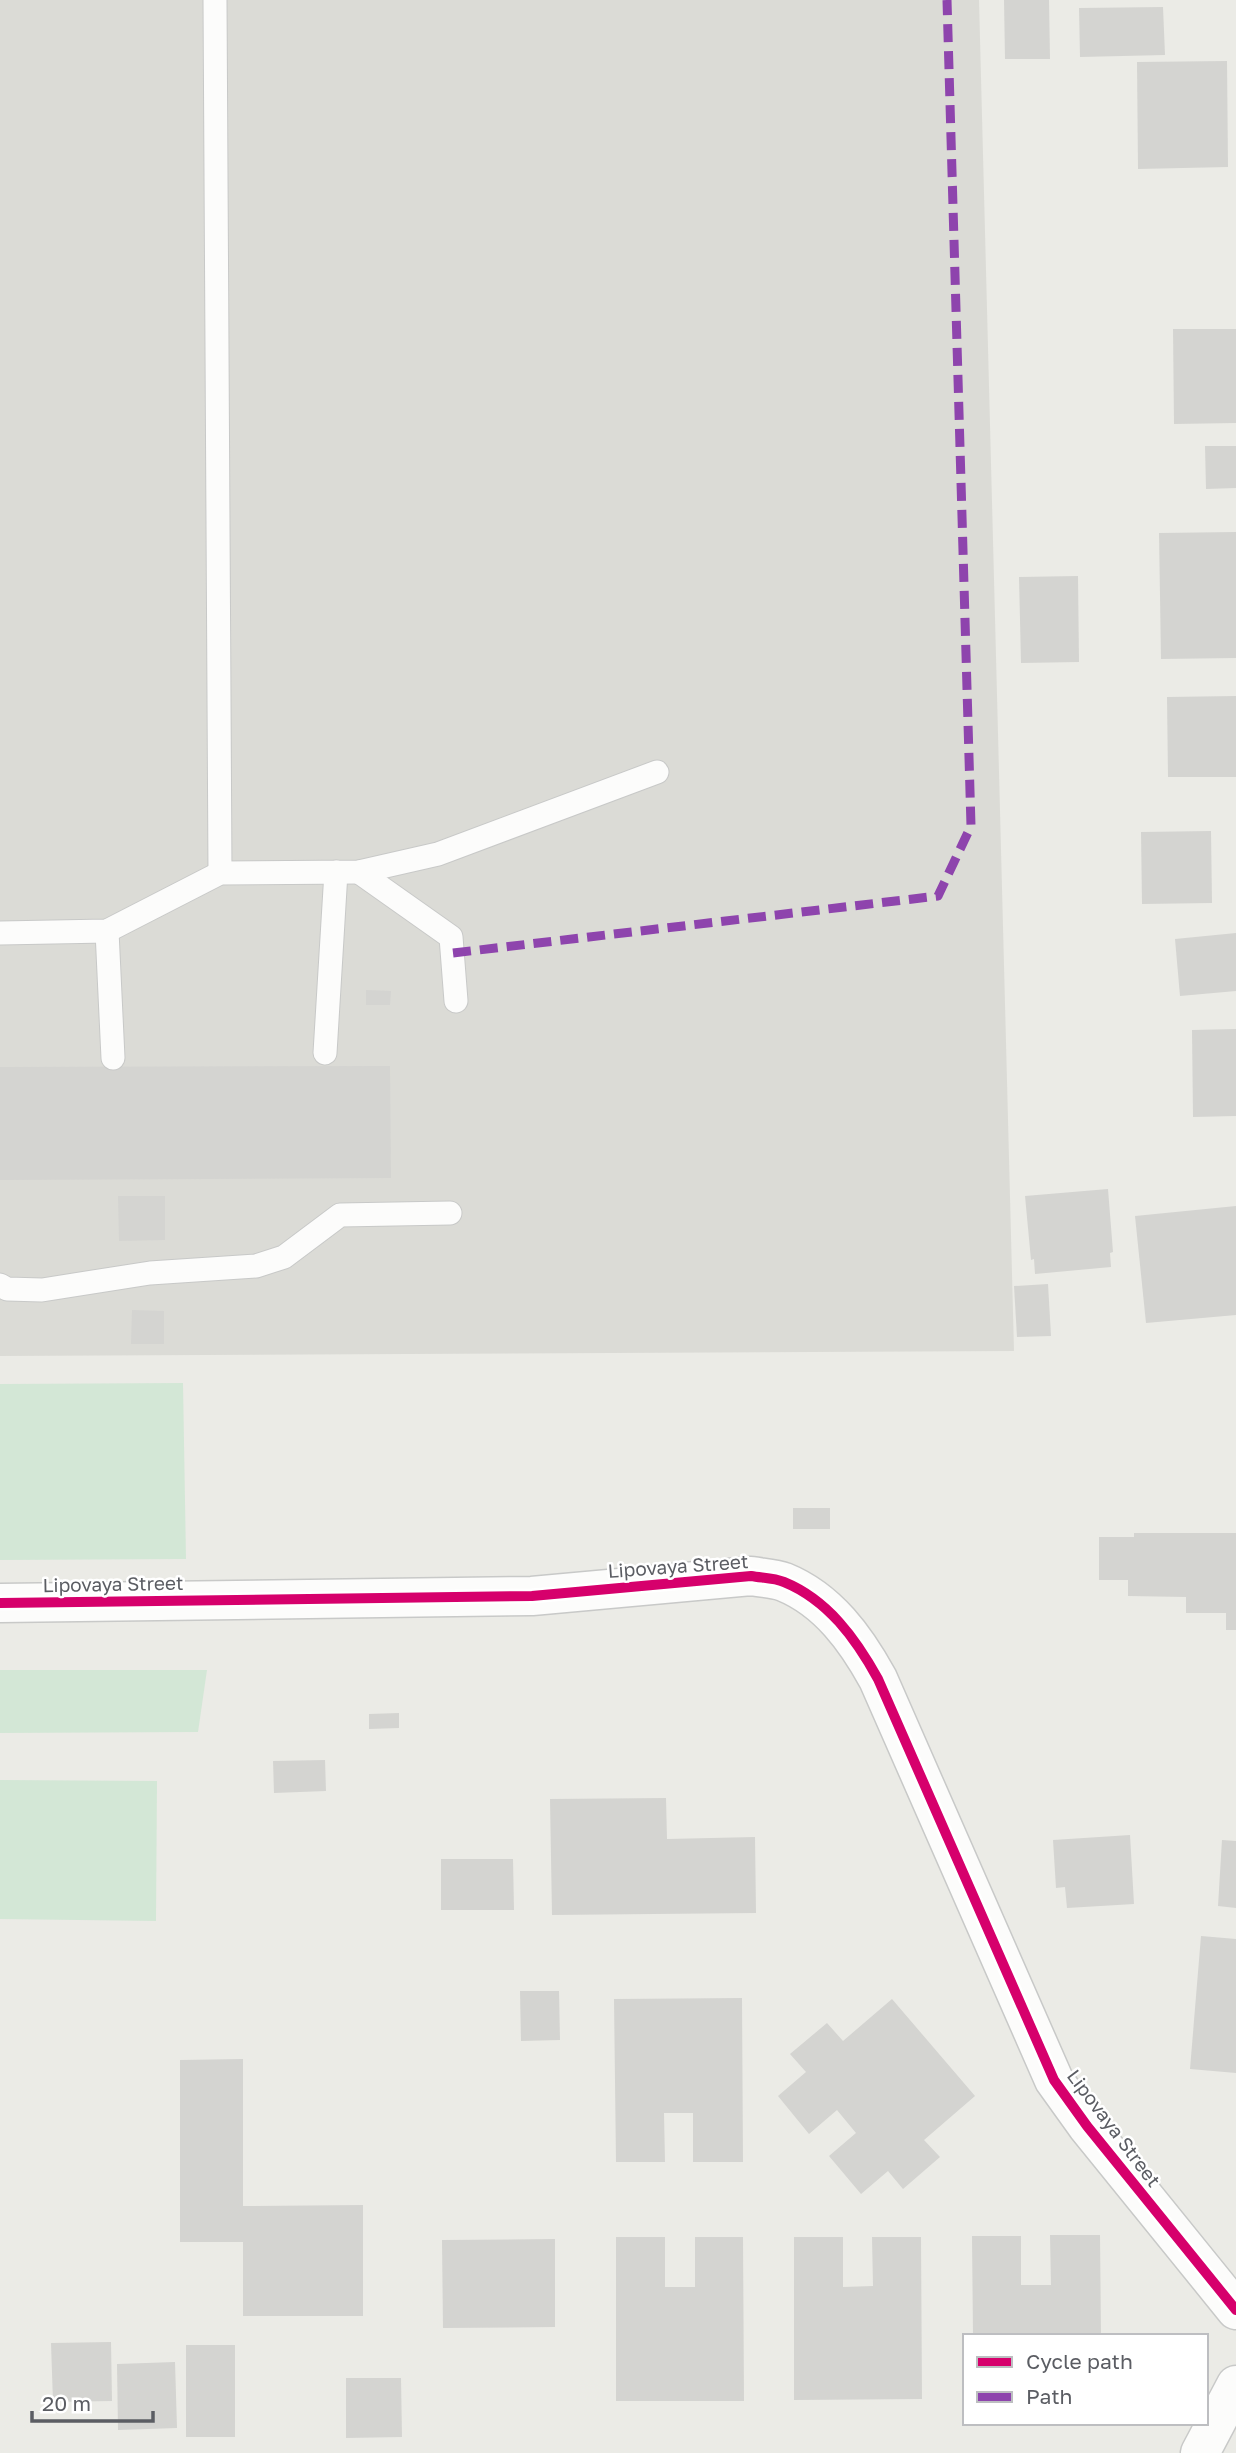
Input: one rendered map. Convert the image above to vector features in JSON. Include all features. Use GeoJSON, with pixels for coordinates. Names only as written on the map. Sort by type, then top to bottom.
{"type":"FeatureCollection","features":[{"type":"Feature","properties":{"kind":"street","name":"Lipovaya Street"},"geometry":{"type":"LineString","coordinates":[[0,1603],[532,1596],[751,1576],[783,1581],[812,1597],[838,1619],[861,1647],[878,1679],[1054,2080],[1087,2126],[1236,2310]]}},
{"type":"Feature","properties":{"kind":"street"},"geometry":{"type":"LineString","coordinates":[[1200,2453],[1236,2385]]}},
{"type":"Feature","properties":{"kind":"lane"},"geometry":{"type":"LineString","coordinates":[[215,0],[220,873]]}},
{"type":"Feature","properties":{"kind":"lane"},"geometry":{"type":"LineString","coordinates":[[0,933],[107,931],[220,873],[347,872],[438,854],[657,772]]}},
{"type":"Feature","properties":{"kind":"lane"},"geometry":{"type":"LineString","coordinates":[[347,872],[451,937],[456,1001]]}},
{"type":"Feature","properties":{"kind":"lane"},"geometry":{"type":"LineString","coordinates":[[325,1053],[347,872]]}},
{"type":"Feature","properties":{"kind":"lane"},"geometry":{"type":"LineString","coordinates":[[107,931],[113,1058]]}},
{"type":"Feature","properties":{"kind":"lane"},"geometry":{"type":"LineString","coordinates":[[0,1285],[7,1289],[42,1290],[150,1273],[256,1266],[284,1256],[340,1215],[450,1213]]}},
{"type":"Feature","properties":{"kind":"shaded area"},"geometry":{"type":"Polygon","coordinates":[[[0,0],[979,0],[1014,1351],[0,1356],[0,0]]]}},
{"type":"Feature","properties":{"kind":"green space"},"geometry":{"type":"Polygon","coordinates":[[[183,1383],[186,1559],[0,1560],[0,1384],[183,1383]]]}},
{"type":"Feature","properties":{"kind":"green space"},"geometry":{"type":"Polygon","coordinates":[[[0,1670],[207,1670],[198,1732],[0,1733],[0,1670]]]}},
{"type":"Feature","properties":{"kind":"green space"},"geometry":{"type":"Polygon","coordinates":[[[0,1780],[157,1781],[156,1921],[0,1919],[0,1780]]]}},
{"type":"Feature","properties":{"kind":"building"},"geometry":{"type":"Polygon","coordinates":[[[1004,0],[1049,0],[1050,59],[1005,59],[1004,0]]]}},
{"type":"Feature","properties":{"kind":"building"},"geometry":{"type":"Polygon","coordinates":[[[1163,7],[1165,55],[1080,57],[1079,8],[1163,7]]]}},
{"type":"Feature","properties":{"kind":"building"},"geometry":{"type":"Polygon","coordinates":[[[1227,61],[1228,167],[1138,169],[1137,62],[1227,61]]]}},
{"type":"Feature","properties":{"kind":"building"},"geometry":{"type":"Polygon","coordinates":[[[1173,329],[1236,329],[1236,423],[1174,424],[1173,329]]]}},
{"type":"Feature","properties":{"kind":"building"},"geometry":{"type":"Polygon","coordinates":[[[1205,446],[1236,446],[1236,488],[1206,489],[1205,446]]]}},
{"type":"Feature","properties":{"kind":"building"},"geometry":{"type":"Polygon","coordinates":[[[1236,532],[1236,658],[1161,659],[1159,533],[1236,532]]]}},
{"type":"Feature","properties":{"kind":"building"},"geometry":{"type":"Polygon","coordinates":[[[1078,576],[1079,662],[1021,663],[1019,577],[1078,576]]]}},
{"type":"Feature","properties":{"kind":"building"},"geometry":{"type":"Polygon","coordinates":[[[1236,696],[1236,777],[1168,777],[1167,697],[1236,696]]]}},
{"type":"Feature","properties":{"kind":"building"},"geometry":{"type":"Polygon","coordinates":[[[1211,831],[1212,903],[1142,904],[1141,832],[1211,831]]]}},
{"type":"Feature","properties":{"kind":"building"},"geometry":{"type":"Polygon","coordinates":[[[1236,933],[1236,991],[1180,996],[1175,939],[1236,933]]]}},
{"type":"Feature","properties":{"kind":"building"},"geometry":{"type":"Polygon","coordinates":[[[366,990],[391,991],[390,1005],[366,1005],[366,990]]]}},
{"type":"Feature","properties":{"kind":"building"},"geometry":{"type":"Polygon","coordinates":[[[1236,1029],[1236,1116],[1193,1117],[1192,1030],[1236,1029]]]}},
{"type":"Feature","properties":{"kind":"building"},"geometry":{"type":"Polygon","coordinates":[[[390,1066],[391,1178],[0,1180],[0,1067],[390,1066]]]}},
{"type":"Feature","properties":{"kind":"building"},"geometry":{"type":"Polygon","coordinates":[[[1108,1189],[1113,1252],[1110,1253],[1111,1267],[1035,1274],[1034,1259],[1031,1260],[1025,1196],[1108,1189]]]}},
{"type":"Feature","properties":{"kind":"building"},"geometry":{"type":"Polygon","coordinates":[[[118,1196],[165,1196],[165,1240],[119,1241],[118,1196]]]}},
{"type":"Feature","properties":{"kind":"building"},"geometry":{"type":"Polygon","coordinates":[[[1236,1206],[1236,1315],[1146,1323],[1135,1216],[1236,1206]]]}},
{"type":"Feature","properties":{"kind":"building"},"geometry":{"type":"Polygon","coordinates":[[[1048,1284],[1051,1336],[1017,1337],[1014,1286],[1048,1284]]]}},
{"type":"Feature","properties":{"kind":"building"},"geometry":{"type":"Polygon","coordinates":[[[132,1310],[164,1311],[164,1344],[131,1344],[132,1310]]]}},
{"type":"Feature","properties":{"kind":"building"},"geometry":{"type":"Polygon","coordinates":[[[793,1508],[830,1508],[830,1529],[793,1529],[793,1508]]]}},
{"type":"Feature","properties":{"kind":"building"},"geometry":{"type":"Polygon","coordinates":[[[1134,1533],[1236,1533],[1236,1630],[1226,1630],[1226,1613],[1186,1613],[1186,1597],[1128,1596],[1128,1580],[1099,1580],[1099,1537],[1134,1537],[1134,1533]]]}},
{"type":"Feature","properties":{"kind":"building"},"geometry":{"type":"Polygon","coordinates":[[[399,1713],[399,1728],[369,1729],[369,1714],[399,1713]]]}},
{"type":"Feature","properties":{"kind":"building"},"geometry":{"type":"Polygon","coordinates":[[[325,1760],[326,1791],[274,1793],[273,1761],[325,1760]]]}},
{"type":"Feature","properties":{"kind":"building"},"geometry":{"type":"Polygon","coordinates":[[[666,1798],[667,1839],[755,1837],[756,1913],[552,1915],[550,1799],[666,1798]]]}},
{"type":"Feature","properties":{"kind":"building"},"geometry":{"type":"Polygon","coordinates":[[[1130,1835],[1134,1904],[1067,1908],[1065,1887],[1056,1888],[1053,1840],[1130,1835]]]}},
{"type":"Feature","properties":{"kind":"building"},"geometry":{"type":"Polygon","coordinates":[[[1222,1840],[1236,1841],[1236,1908],[1218,1906],[1222,1840]]]}},
{"type":"Feature","properties":{"kind":"building"},"geometry":{"type":"Polygon","coordinates":[[[441,1859],[513,1859],[514,1910],[441,1910],[441,1859]]]}},
{"type":"Feature","properties":{"kind":"building"},"geometry":{"type":"Polygon","coordinates":[[[1201,1936],[1236,1939],[1236,2073],[1190,2069],[1201,1936]]]}},
{"type":"Feature","properties":{"kind":"building"},"geometry":{"type":"Polygon","coordinates":[[[520,1991],[559,1991],[560,2040],[521,2041],[520,1991]]]}},
{"type":"Feature","properties":{"kind":"building"},"geometry":{"type":"Polygon","coordinates":[[[742,1998],[743,2162],[693,2162],[693,2113],[664,2113],[665,2162],[616,2162],[614,1999],[742,1998]]]}},
{"type":"Feature","properties":{"kind":"building"},"geometry":{"type":"Polygon","coordinates":[[[892,1999],[975,2096],[924,2140],[940,2157],[903,2189],[888,2171],[861,2194],[829,2156],[856,2133],[837,2110],[809,2134],[778,2096],[806,2072],[790,2054],[827,2023],[843,2041],[892,1999]]]}},
{"type":"Feature","properties":{"kind":"building"},"geometry":{"type":"Polygon","coordinates":[[[243,2059],[243,2206],[363,2205],[363,2316],[243,2316],[243,2242],[180,2242],[180,2060],[243,2059]]]}},
{"type":"Feature","properties":{"kind":"building"},"geometry":{"type":"Polygon","coordinates":[[[1050,2235],[1100,2235],[1101,2334],[973,2334],[972,2236],[1021,2236],[1021,2285],[1051,2285],[1050,2235]]]}},
{"type":"Feature","properties":{"kind":"building"},"geometry":{"type":"Polygon","coordinates":[[[616,2237],[665,2237],[665,2287],[695,2287],[695,2237],[743,2237],[744,2401],[616,2401],[616,2237]]]}},
{"type":"Feature","properties":{"kind":"building"},"geometry":{"type":"Polygon","coordinates":[[[794,2237],[843,2237],[843,2287],[873,2286],[872,2237],[921,2237],[922,2399],[794,2400],[794,2237]]]}},
{"type":"Feature","properties":{"kind":"building"},"geometry":{"type":"Polygon","coordinates":[[[555,2239],[555,2327],[443,2328],[442,2240],[555,2239]]]}},
{"type":"Feature","properties":{"kind":"building"},"geometry":{"type":"Polygon","coordinates":[[[111,2342],[112,2401],[53,2402],[51,2343],[111,2342]]]}},
{"type":"Feature","properties":{"kind":"building"},"geometry":{"type":"Polygon","coordinates":[[[186,2345],[235,2345],[235,2437],[186,2437],[186,2345]]]}},
{"type":"Feature","properties":{"kind":"building"},"geometry":{"type":"Polygon","coordinates":[[[175,2362],[177,2428],[118,2430],[117,2364],[175,2362]]]}},
{"type":"Feature","properties":{"kind":"building"},"geometry":{"type":"Polygon","coordinates":[[[346,2378],[401,2378],[402,2437],[346,2438],[346,2378]]]}},
{"type":"Feature","properties":{"kind":"marked path"},"geometry":{"type":"LineString","coordinates":[[453,953],[938,896],[971,826],[947,0]]}},
{"type":"Feature","properties":{"kind":"cycle path"},"geometry":{"type":"LineString","coordinates":[[0,1603],[532,1596],[751,1576],[780,1581],[800,1590],[839,1622],[878,1679],[1054,2080],[1087,2126],[1236,2310]]}}]}
